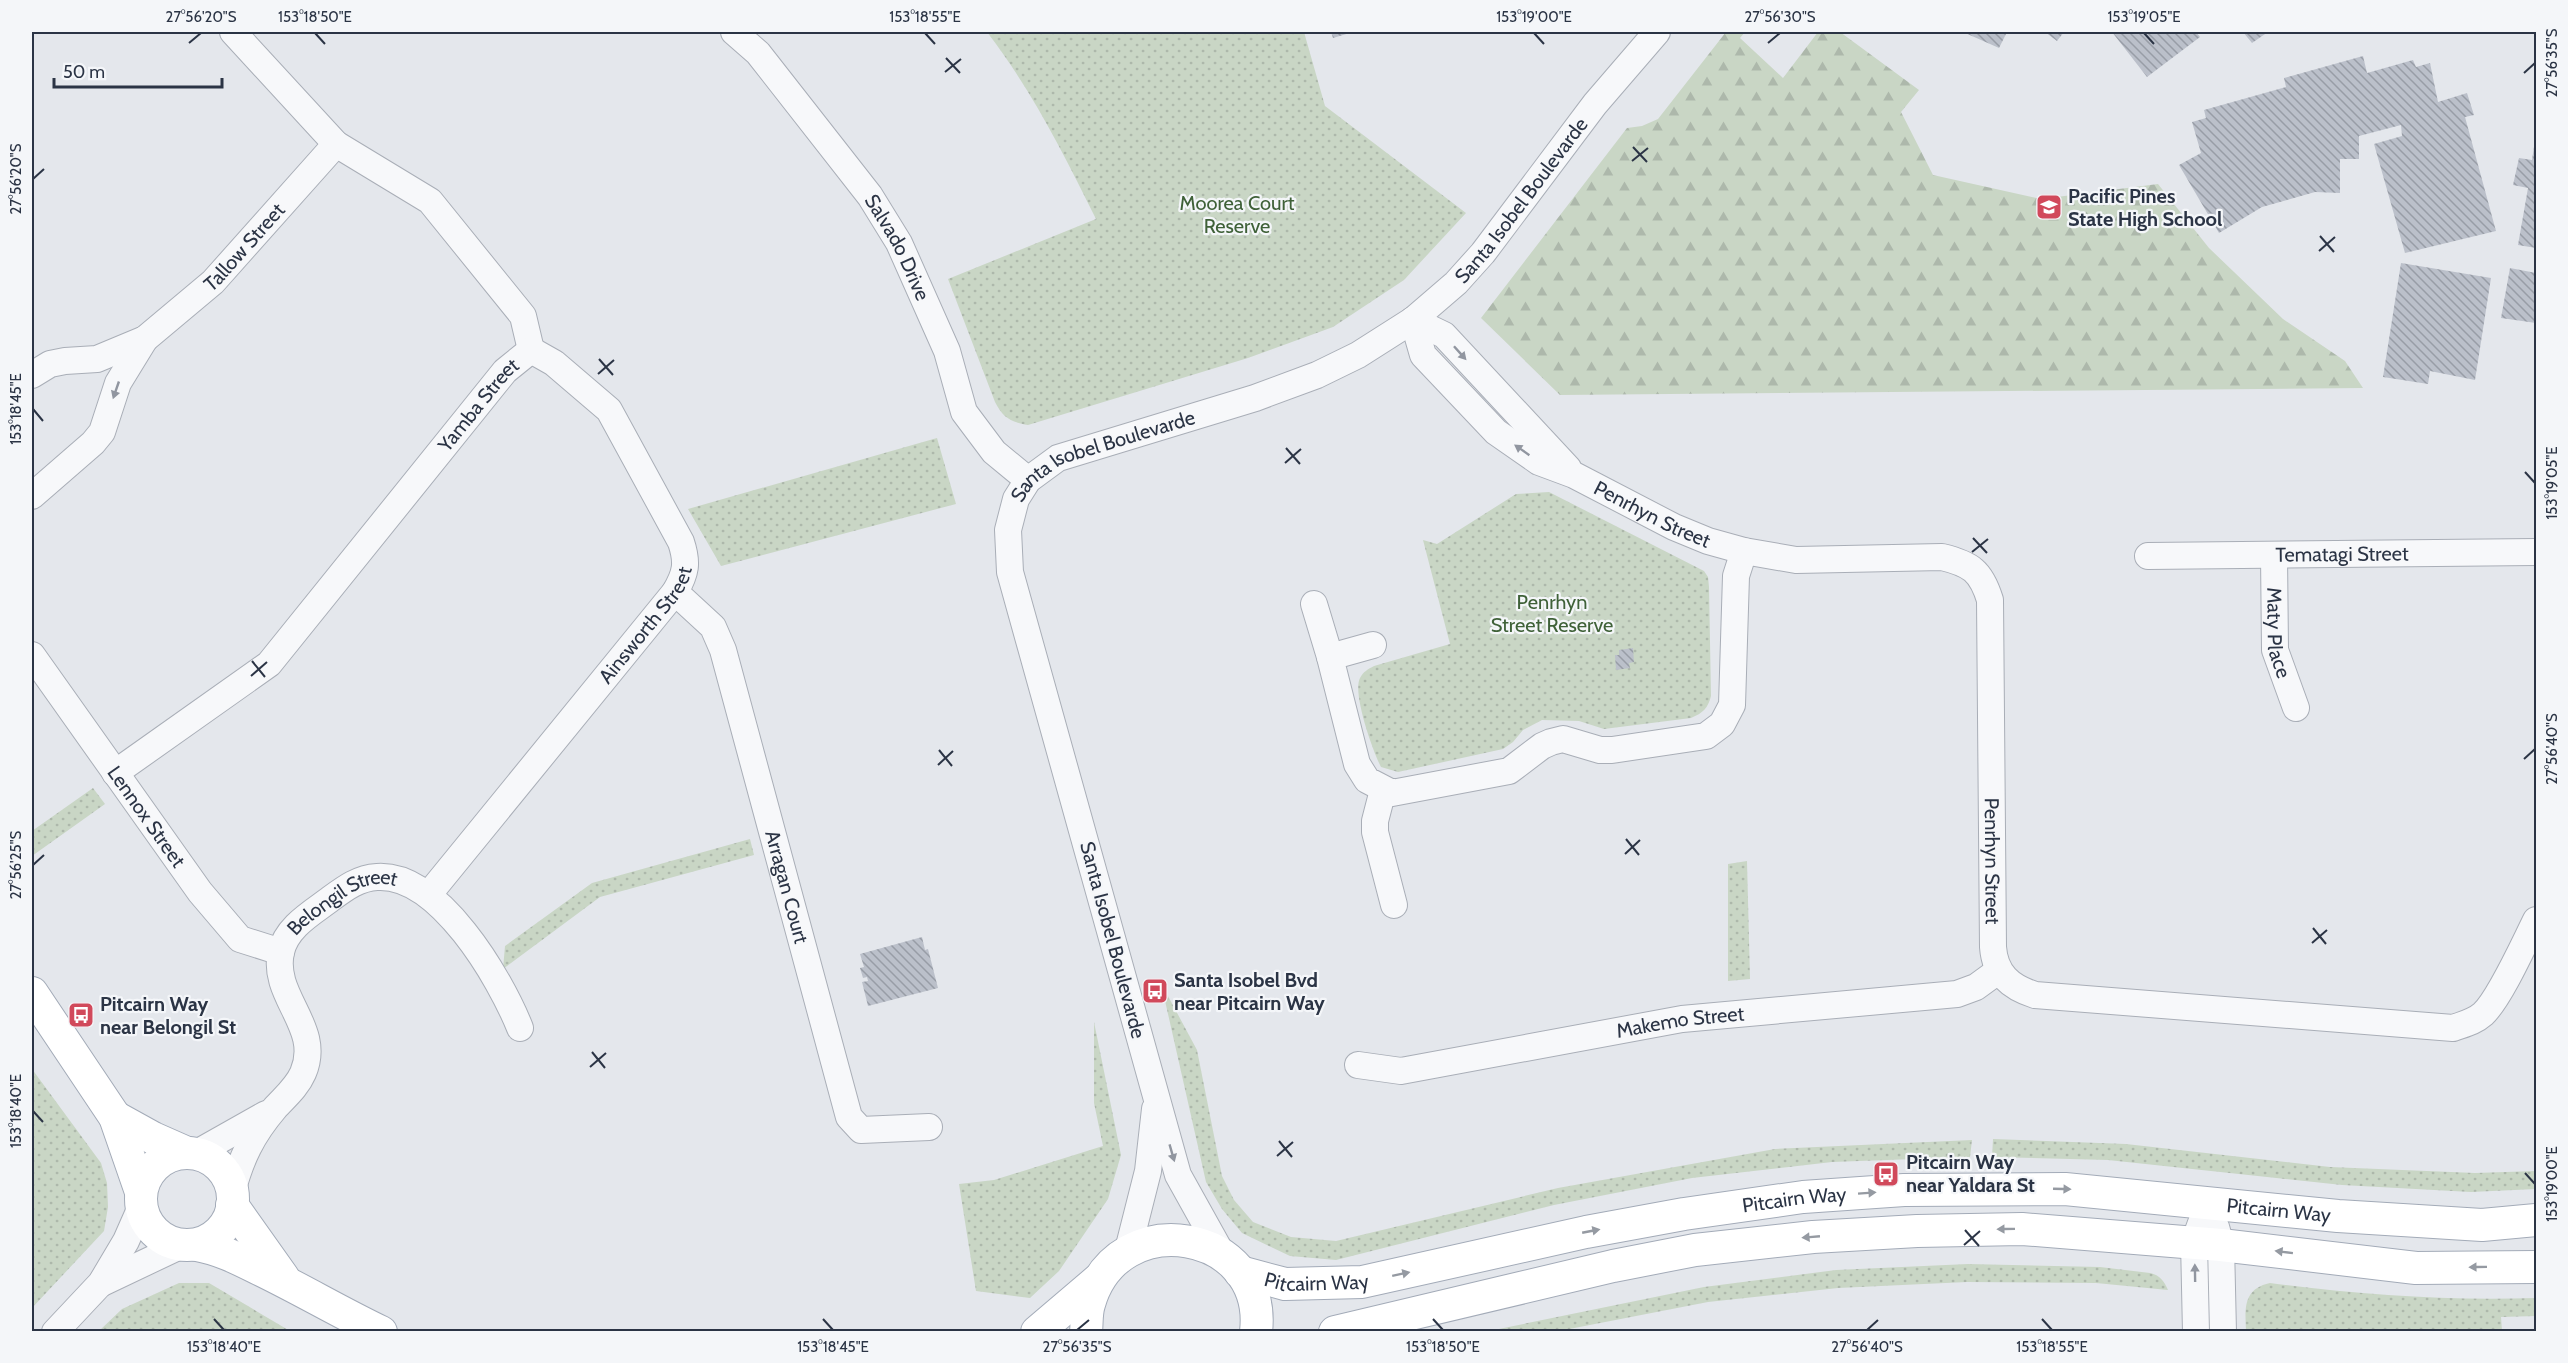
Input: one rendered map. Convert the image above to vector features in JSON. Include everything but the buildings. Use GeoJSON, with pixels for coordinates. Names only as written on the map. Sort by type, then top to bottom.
{"type":"FeatureCollection","features":[{"type":"Feature","properties":{"kind":"main road"},"geometry":{"type":"LineString","coordinates":[[32,993],[116,1117],[146,1222],[156,1234],[168,1242],[214,1248],[239,1258],[381,1332]]}},
{"type":"Feature","properties":{"kind":"main road"},"geometry":{"type":"LineString","coordinates":[[116,1117],[153,1138],[217,1164],[227,1177],[232,1199],[286,1281]]}},
{"type":"Feature","properties":{"kind":"main road"},"geometry":{"type":"LineString","coordinates":[[141,1199],[150,1172],[157,1164],[177,1154],[191,1153]]}},
{"type":"Feature","properties":{"kind":"main road","name":"Pitcairn Way"},"geometry":{"type":"LineString","coordinates":[[1128,1250],[1151,1241],[1176,1238],[1200,1243],[1231,1263],[1285,1284],[1362,1282],[1586,1232],[1684,1214],[1803,1197],[1893,1191],[2065,1189],[2155,1196],[2208,1204],[2338,1216],[2482,1225],[2536,1220]]}},
{"type":"Feature","properties":{"kind":"main road"},"geometry":{"type":"LineString","coordinates":[[190,1245],[212,1238],[223,1228],[232,1199]]}},
{"type":"Feature","properties":{"kind":"main road","name":"Pitcairn Way"},"geometry":{"type":"LineString","coordinates":[[1335,1332],[1613,1266],[1695,1250],[1813,1237],[2022,1228],[2208,1243],[2416,1268],[2536,1267]]}},
{"type":"Feature","properties":{"kind":"main road"},"geometry":{"type":"LineString","coordinates":[[1037,1332],[1098,1280],[1112,1263],[1128,1250]]}},
{"type":"Feature","properties":{"kind":"main road"},"geometry":{"type":"LineString","coordinates":[[1231,1263],[1252,1294],[1257,1320],[1256,1332]]}},
{"type":"Feature","properties":{"kind":"main road"},"geometry":{"type":"LineString","coordinates":[[1086,1332],[1088,1306],[1098,1280]]}},
{"type":"Feature","properties":{"kind":"street","name":"Yamba Street"},"geometry":{"type":"LineString","coordinates":[[115,773],[269,664],[506,372],[531,350],[523,316],[430,201],[336,144],[232,32]]}},
{"type":"Feature","properties":{"kind":"street","name":"Salvado Drive"},"geometry":{"type":"LineString","coordinates":[[734,32],[758,53],[870,196],[899,243],[947,351],[964,412],[994,452],[1028,480]]}},
{"type":"Feature","properties":{"kind":"street","name":"Santa Isobel Boulevarde"},"geometry":{"type":"LineString","coordinates":[[1231,1263],[1178,1175],[1156,1097],[1010,572],[1008,530],[1016,499],[1028,480],[1058,458],[1255,398],[1317,375],[1358,355],[1413,320],[1456,283],[1483,253],[1554,156],[1657,32]]}},
{"type":"Feature","properties":{"kind":"street","name":"Tallow Street"},"geometry":{"type":"LineString","coordinates":[[32,375],[50,364],[65,360],[97,359],[145,339],[213,282],[336,144]]}},
{"type":"Feature","properties":{"kind":"street","name":"Penrhyn Street"},"geometry":{"type":"LineString","coordinates":[[1413,320],[1444,335],[1574,475],[1674,527],[1708,541],[1744,551],[1797,560],[1942,557],[1961,562],[1981,577],[1990,600],[1993,947],[1998,971]]}},
{"type":"Feature","properties":{"kind":"street","name":"Tallow Street"},"geometry":{"type":"LineString","coordinates":[[32,496],[93,443],[102,432],[118,383],[145,339]]}},
{"type":"Feature","properties":{"kind":"street","name":"Ainsworth Street"},"geometry":{"type":"LineString","coordinates":[[429,894],[675,592],[683,578],[687,559],[681,542],[609,410],[554,363],[531,350]]}},
{"type":"Feature","properties":{"kind":"street"},"geometry":{"type":"LineString","coordinates":[[1314,604],[1357,764],[1367,780],[1383,790],[1401,793],[1509,771],[1542,746],[1563,740],[1600,750],[1612,750],[1685,741],[1715,732],[1729,715],[1732,705],[1736,576],[1744,551]]}},
{"type":"Feature","properties":{"kind":"street","name":"Tematagi Street"},"geometry":{"type":"LineString","coordinates":[[2148,556],[2536,552]]}},
{"type":"Feature","properties":{"kind":"street","name":"Maty Place"},"geometry":{"type":"LineString","coordinates":[[2274,555],[2276,650],[2296,708]]}},
{"type":"Feature","properties":{"kind":"street","name":"Arragan Court"},"geometry":{"type":"LineString","coordinates":[[675,592],[713,627],[723,650],[849,1117],[861,1130],[929,1127]]}},
{"type":"Feature","properties":{"kind":"street"},"geometry":{"type":"LineString","coordinates":[[1330,657],[1373,645]]}},
{"type":"Feature","properties":{"kind":"street","name":"Lennox Street"},"geometry":{"type":"LineString","coordinates":[[32,656],[200,892],[240,939],[281,952]]}},
{"type":"Feature","properties":{"kind":"street"},"geometry":{"type":"LineString","coordinates":[[1383,790],[1375,821],[1375,832],[1394,905]]}},
{"type":"Feature","properties":{"kind":"street","name":"Belongil Street"},"geometry":{"type":"LineString","coordinates":[[232,1199],[245,1151],[274,1110],[294,1089],[304,1072],[308,1053],[307,1036],[302,1021],[284,989],[280,974],[281,952],[288,935],[300,921],[351,884],[363,879],[394,878],[429,894],[472,942],[490,968],[509,1000],[520,1028]]}},
{"type":"Feature","properties":{"kind":"street"},"geometry":{"type":"LineString","coordinates":[[1998,971],[2019,990],[2035,995],[2453,1028],[2477,1018],[2493,1001],[2536,920]]}},
{"type":"Feature","properties":{"kind":"street","name":"Makemo Street"},"geometry":{"type":"LineString","coordinates":[[1358,1065],[1401,1071],[1682,1019],[1957,994],[1976,987],[1998,971]]}},
{"type":"Feature","properties":{"kind":"street","name":"Santa Isobel Boulevarde"},"geometry":{"type":"LineString","coordinates":[[1128,1250],[1148,1171],[1156,1097]]}},
{"type":"Feature","properties":{"kind":"street","name":"Belongil Street"},"geometry":{"type":"LineString","coordinates":[[191,1153],[274,1110]]}},
{"type":"Feature","properties":{"kind":"street"},"geometry":{"type":"LineString","coordinates":[[55,1332],[101,1283],[126,1241],[141,1199]]}},
{"type":"Feature","properties":{"kind":"street"},"geometry":{"type":"LineString","coordinates":[[2196,1332],[2208,1243],[2208,1204]]}},
{"type":"Feature","properties":{"kind":"street"},"geometry":{"type":"LineString","coordinates":[[2208,1243],[2223,1332]]}},
{"type":"Feature","properties":{"kind":"street"},"geometry":{"type":"LineString","coordinates":[[101,1283],[190,1245]]}},
{"type":"Feature","properties":{"kind":"green space","name":"Moorea Court Reserve"},"geometry":{"type":"Polygon","coordinates":[[[987,32],[1304,32],[1325,106],[1466,213],[1404,280],[1333,327],[1248,358],[1028,425],[1017,422],[1004,416],[995,402],[948,279],[1096,219],[1032,99],[987,32]]]}},
{"type":"Feature","properties":{"kind":"green space"},"geometry":{"type":"Polygon","coordinates":[[[1726,32],[1745,32],[1740,38],[1783,78],[1818,32],[1840,32],[1919,90],[1901,112],[1933,175],[2041,199],[2158,184],[2209,248],[2283,319],[2345,361],[2363,388],[1560,395],[1481,318],[1627,128],[1642,126],[1658,119],[1726,32]]]}},
{"type":"Feature","properties":{"kind":"green space"},"geometry":{"type":"Polygon","coordinates":[[[937,438],[956,504],[721,566],[688,509],[937,438]]]}},
{"type":"Feature","properties":{"kind":"green space","name":"Penrhyn Street Reserve"},"geometry":{"type":"Polygon","coordinates":[[[1549,492],[1704,571],[1708,577],[1709,587],[1711,696],[1707,707],[1691,718],[1604,729],[1579,721],[1542,720],[1523,730],[1513,742],[1503,749],[1398,772],[1381,767],[1361,709],[1358,686],[1360,678],[1374,666],[1450,644],[1423,540],[1437,544],[1516,494],[1549,492]]]}},
{"type":"Feature","properties":{"kind":"green space"},"geometry":{"type":"Polygon","coordinates":[[[93,788],[105,804],[32,856],[32,831],[93,788]]]}},
{"type":"Feature","properties":{"kind":"green space"},"geometry":{"type":"Polygon","coordinates":[[[750,839],[754,855],[600,897],[503,969],[505,946],[592,883],[750,839]]]}},
{"type":"Feature","properties":{"kind":"green space"},"geometry":{"type":"Polygon","coordinates":[[[1747,861],[1750,979],[1728,981],[1728,864],[1747,861]]]}},
{"type":"Feature","properties":{"kind":"green space"},"geometry":{"type":"Polygon","coordinates":[[[1161,983],[1197,1050],[1222,1176],[1234,1200],[1253,1222],[1291,1237],[1336,1241],[1558,1188],[1775,1149],[1972,1140],[1970,1157],[1832,1162],[1692,1178],[1554,1205],[1336,1260],[1290,1256],[1242,1233],[1222,1209],[1206,1182],[1161,983]]]}},
{"type":"Feature","properties":{"kind":"green space"},"geometry":{"type":"Polygon","coordinates":[[[1094,1022],[1121,1155],[1108,1199],[1059,1271],[1030,1298],[976,1291],[959,1184],[994,1180],[1103,1146],[1094,1103],[1094,1022]]]}},
{"type":"Feature","properties":{"kind":"green space"},"geometry":{"type":"Polygon","coordinates":[[[32,1069],[101,1163],[107,1183],[108,1207],[104,1231],[32,1308],[32,1069]]]}},
{"type":"Feature","properties":{"kind":"green space"},"geometry":{"type":"Polygon","coordinates":[[[1993,1139],[2126,1144],[2330,1167],[2475,1173],[2536,1171],[2536,1189],[2471,1192],[2342,1185],[2108,1160],[1992,1157],[1993,1139]]]}},
{"type":"Feature","properties":{"kind":"green space"},"geometry":{"type":"Polygon","coordinates":[[[1968,1264],[2100,1267],[2150,1273],[2161,1279],[2168,1290],[2096,1283],[1967,1282],[1838,1288],[1708,1302],[1559,1331],[1489,1331],[1704,1287],[1836,1270],[1968,1264]]]}},
{"type":"Feature","properties":{"kind":"green space"},"geometry":{"type":"Polygon","coordinates":[[[179,1283],[209,1283],[290,1331],[99,1331],[122,1309],[179,1283]]]}},
{"type":"Feature","properties":{"kind":"green space"},"geometry":{"type":"Polygon","coordinates":[[[2270,1283],[2403,1296],[2470,1299],[2536,1298],[2536,1316],[2501,1317],[2502,1331],[2246,1331],[2246,1307],[2250,1295],[2261,1286],[2270,1283]]]}},
{"type":"Feature","properties":{"kind":"place","name":"Pacific Pines State High School"},"geometry":{"type":"Point","coordinates":[2049,207]}},
{"type":"Feature","properties":{"kind":"place","name":"Santa Isobel Bvd near Pitcairn Way"},"geometry":{"type":"Point","coordinates":[1155,991]}},
{"type":"Feature","properties":{"kind":"place","name":"Pitcairn Way near Belongil St"},"geometry":{"type":"Point","coordinates":[81,1015]}},
{"type":"Feature","properties":{"kind":"place","name":"Pitcairn Way near Yaldara St"},"geometry":{"type":"Point","coordinates":[1886,1174]}}]}
